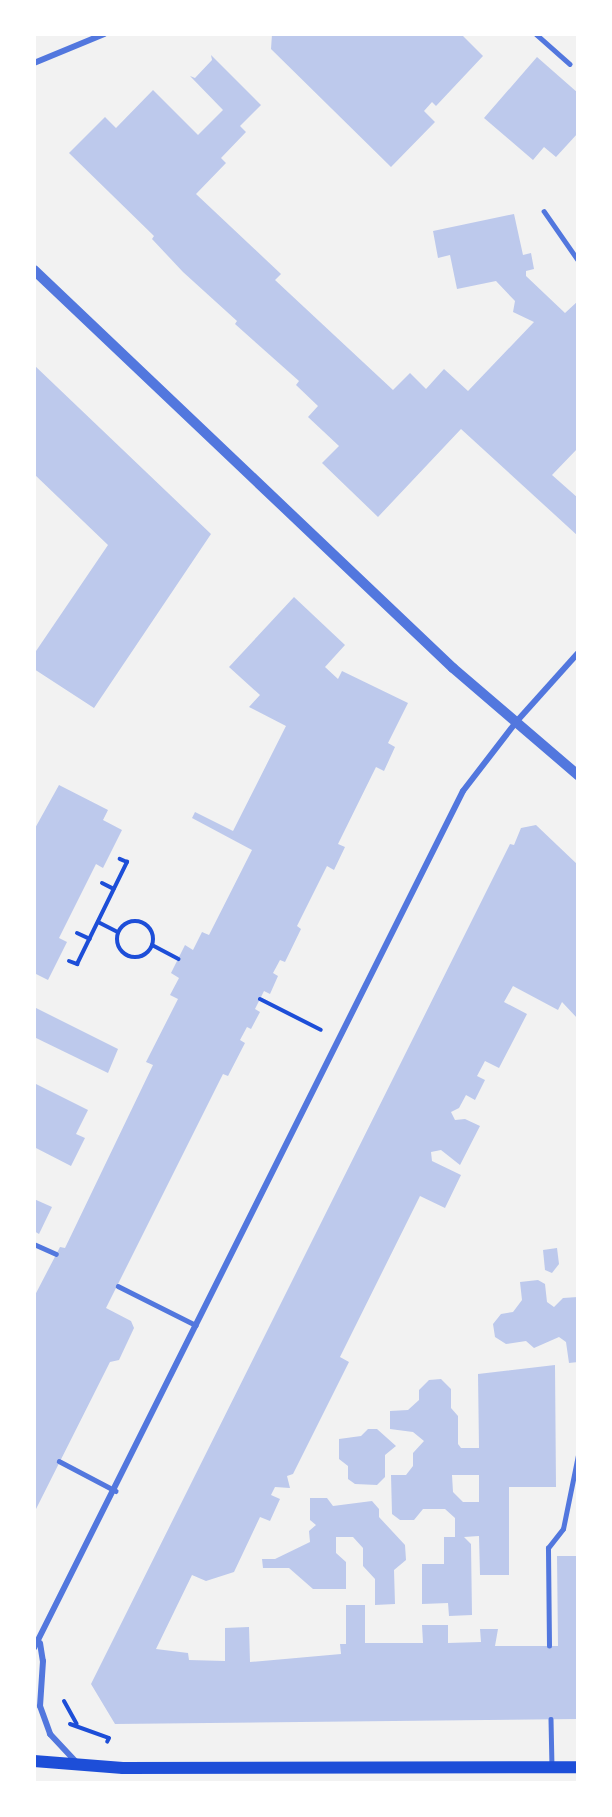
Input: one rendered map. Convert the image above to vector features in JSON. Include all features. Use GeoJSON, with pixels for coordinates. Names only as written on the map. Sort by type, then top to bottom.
{"type":"FeatureCollection","features":[{"type":"Feature","properties":{"kind":"main road"},"geometry":{"type":"LineString","coordinates":[[34,1761],[83,1767],[578,1767]]}},
{"type":"Feature","properties":{"kind":"street"},"geometry":{"type":"LineString","coordinates":[[34,63],[104,34]]}},
{"type":"Feature","properties":{"kind":"street"},"geometry":{"type":"LineString","coordinates":[[34,270],[445,661],[517,720],[578,775]]}},
{"type":"Feature","properties":{"kind":"street"},"geometry":{"type":"LineString","coordinates":[[83,1767],[65,1754],[45,1724],[40,1706],[43,1661],[37,1646],[463,791],[517,720],[578,653]]}},
{"type":"Feature","properties":{"kind":"lane"},"geometry":{"type":"LineString","coordinates":[[536,34],[570,64]]}},
{"type":"Feature","properties":{"kind":"lane"},"geometry":{"type":"LineString","coordinates":[[544,211],[578,260]]}},
{"type":"Feature","properties":{"kind":"lane"},"geometry":{"type":"LineString","coordinates":[[34,1244],[56,1254]]}},
{"type":"Feature","properties":{"kind":"lane"},"geometry":{"type":"LineString","coordinates":[[118,1286],[198,1326]]}},
{"type":"Feature","properties":{"kind":"lane"},"geometry":{"type":"LineString","coordinates":[[549,1646],[548,1548],[563,1529],[578,1455]]}},
{"type":"Feature","properties":{"kind":"lane"},"geometry":{"type":"LineString","coordinates":[[58,1461],[116,1491]]}},
{"type":"Feature","properties":{"kind":"lane"},"geometry":{"type":"LineString","coordinates":[[551,1719],[552,1767]]}},
{"type":"Feature","properties":{"kind":"path"},"geometry":{"type":"LineString","coordinates":[[69,961],[77,964],[90,939],[127,862],[120,859]]}},
{"type":"Feature","properties":{"kind":"path"},"geometry":{"type":"LineString","coordinates":[[102,883],[114,889]]}},
{"type":"Feature","properties":{"kind":"path"},"geometry":{"type":"LineString","coordinates":[[118,932],[132,921],[141,922],[148,927],[152,945],[178,959]]}},
{"type":"Feature","properties":{"kind":"path"},"geometry":{"type":"LineString","coordinates":[[98,922],[118,932]]}},
{"type":"Feature","properties":{"kind":"path"},"geometry":{"type":"LineString","coordinates":[[118,932],[120,950],[128,956],[138,957],[152,945]]}},
{"type":"Feature","properties":{"kind":"path"},"geometry":{"type":"LineString","coordinates":[[77,933],[90,939]]}},
{"type":"Feature","properties":{"kind":"path"},"geometry":{"type":"LineString","coordinates":[[260,999],[340,1040]]}},
{"type":"Feature","properties":{"kind":"path"},"geometry":{"type":"LineString","coordinates":[[60,1694],[77,1724],[109,1738]]}},
{"type":"Feature","properties":{"kind":"building"},"geometry":{"type":"Polygon","coordinates":[[[272,34],[461,34],[483,56],[436,106],[432,102],[424,111],[435,122],[391,167],[271,49],[272,34]]]}},
{"type":"Feature","properties":{"kind":"building"},"geometry":{"type":"Polygon","coordinates":[[[211,55],[261,105],[240,126],[246,132],[221,158],[226,163],[196,194],[281,274],[275,280],[393,390],[410,373],[426,389],[444,369],[468,391],[534,322],[513,312],[515,301],[496,281],[457,289],[450,255],[438,258],[433,231],[514,214],[523,255],[531,253],[534,269],[526,271],[526,276],[565,313],[578,301],[578,448],[552,475],[578,498],[578,536],[461,429],[378,517],[322,463],[339,446],[308,417],[318,406],[296,385],[299,381],[235,324],[237,321],[183,272],[152,239],[154,236],[69,153],[105,117],[116,128],[153,90],[198,135],[223,110],[190,76],[195,78],[212,60],[211,55]]]}},
{"type":"Feature","properties":{"kind":"building"},"geometry":{"type":"Polygon","coordinates":[[[537,57],[578,93],[578,133],[556,157],[544,147],[533,160],[484,118],[537,57]]]}},
{"type":"Feature","properties":{"kind":"building"},"geometry":{"type":"Polygon","coordinates":[[[34,365],[211,534],[94,708],[34,669],[34,654],[108,545],[34,474],[34,365]]]}},
{"type":"Feature","properties":{"kind":"building"},"geometry":{"type":"Polygon","coordinates":[[[294,597],[345,645],[325,667],[338,679],[342,671],[408,703],[388,743],[395,747],[384,771],[376,767],[338,844],[345,847],[334,870],[327,866],[297,926],[301,929],[285,962],[280,960],[273,973],[278,976],[270,994],[264,991],[255,1009],[260,1012],[251,1029],[247,1027],[240,1040],[245,1043],[228,1076],[223,1074],[106,1308],[131,1321],[134,1328],[119,1360],[110,1362],[34,1513],[34,1297],[60,1247],[65,1248],[153,1065],[146,1062],[178,999],[170,995],[179,978],[171,973],[185,945],[193,950],[202,932],[209,935],[252,850],[192,818],[195,812],[233,831],[286,726],[249,707],[260,695],[229,667],[294,597]]]}},
{"type":"Feature","properties":{"kind":"building"},"geometry":{"type":"Polygon","coordinates":[[[59,785],[108,810],[103,820],[122,830],[103,868],[96,864],[59,938],[67,942],[48,980],[34,973],[34,830],[59,785]]]}},
{"type":"Feature","properties":{"kind":"building"},"geometry":{"type":"Polygon","coordinates":[[[536,825],[578,865],[578,1019],[562,1002],[558,1010],[513,986],[504,1002],[527,1014],[499,1068],[485,1061],[477,1076],[485,1080],[475,1100],[466,1095],[459,1108],[451,1112],[455,1120],[465,1119],[480,1126],[460,1165],[441,1150],[431,1152],[432,1161],[461,1175],[445,1208],[420,1196],[340,1357],[349,1362],[293,1474],[287,1476],[290,1488],[275,1487],[271,1495],[280,1499],[270,1521],[260,1517],[234,1572],[206,1581],[192,1575],[156,1649],[188,1653],[189,1660],[225,1661],[225,1628],[249,1627],[250,1662],[341,1654],[340,1644],[346,1644],[346,1605],[365,1605],[365,1643],[423,1643],[422,1625],[448,1625],[448,1643],[481,1642],[480,1629],[498,1629],[495,1646],[558,1646],[557,1556],[578,1556],[578,1719],[115,1724],[91,1684],[510,844],[514,845],[521,828],[536,825]]]}},
{"type":"Feature","properties":{"kind":"building"},"geometry":{"type":"Polygon","coordinates":[[[34,1007],[118,1049],[108,1073],[34,1037],[34,1007]]]}},
{"type":"Feature","properties":{"kind":"building"},"geometry":{"type":"Polygon","coordinates":[[[34,1083],[88,1110],[76,1134],[85,1138],[71,1166],[34,1147],[34,1083]]]}},
{"type":"Feature","properties":{"kind":"building"},"geometry":{"type":"Polygon","coordinates":[[[34,1199],[52,1207],[39,1234],[34,1231],[34,1199]]]}},
{"type":"Feature","properties":{"kind":"building"},"geometry":{"type":"Polygon","coordinates":[[[557,1248],[559,1264],[552,1273],[545,1270],[543,1250],[557,1248]]]}},
{"type":"Feature","properties":{"kind":"building"},"geometry":{"type":"Polygon","coordinates":[[[538,1280],[545,1284],[547,1302],[554,1307],[563,1298],[578,1297],[578,1362],[569,1363],[566,1342],[559,1337],[534,1348],[526,1341],[506,1344],[495,1337],[493,1324],[501,1314],[513,1312],[522,1300],[520,1282],[538,1280]]]}},
{"type":"Feature","properties":{"kind":"building"},"geometry":{"type":"Polygon","coordinates":[[[555,1365],[556,1487],[509,1487],[509,1575],[480,1575],[479,1536],[464,1537],[471,1544],[472,1615],[449,1616],[448,1603],[422,1604],[422,1564],[444,1564],[444,1537],[455,1537],[455,1518],[445,1509],[423,1509],[414,1520],[400,1520],[392,1514],[391,1475],[406,1475],[413,1466],[413,1453],[424,1441],[413,1432],[390,1429],[390,1411],[408,1410],[419,1400],[419,1390],[429,1380],[441,1379],[451,1389],[451,1408],[458,1416],[458,1444],[461,1448],[479,1448],[478,1374],[555,1365]],[[452,1475],[453,1492],[463,1502],[479,1502],[479,1475],[452,1475]]]}},
{"type":"Feature","properties":{"kind":"building"},"geometry":{"type":"Polygon","coordinates":[[[368,1429],[377,1429],[396,1446],[385,1455],[385,1477],[377,1485],[355,1484],[348,1479],[348,1466],[339,1459],[339,1439],[361,1436],[368,1429]]]}},
{"type":"Feature","properties":{"kind":"building"},"geometry":{"type":"Polygon","coordinates":[[[310,1498],[327,1498],[333,1506],[372,1501],[379,1509],[379,1517],[405,1545],[406,1560],[394,1570],[395,1604],[375,1605],[375,1579],[363,1566],[363,1548],[353,1537],[336,1537],[336,1553],[346,1562],[346,1589],[313,1589],[289,1568],[263,1568],[262,1559],[275,1559],[310,1542],[309,1531],[316,1525],[310,1520],[310,1498]]]}}]}
